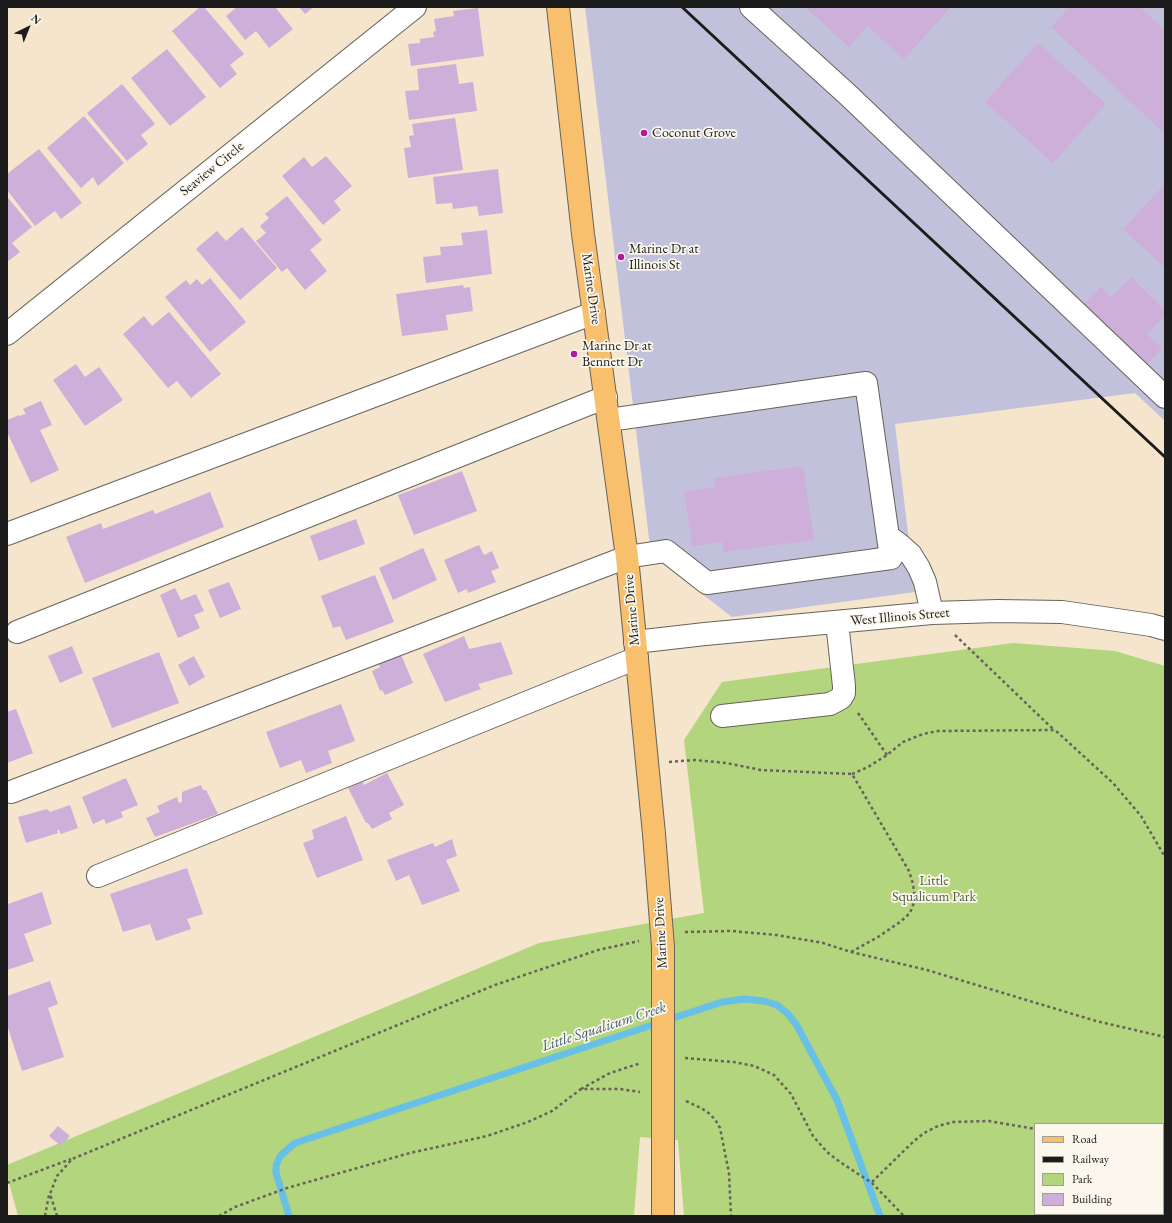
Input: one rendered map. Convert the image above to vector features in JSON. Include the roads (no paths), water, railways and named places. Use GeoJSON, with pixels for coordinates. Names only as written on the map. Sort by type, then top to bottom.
{"type":"FeatureCollection","features":[{"type":"Feature","properties":{"kind":"main road","name":"Marine Drive"},"geometry":{"type":"LineString","coordinates":[[558,7],[583,234],[627,557],[654,834],[663,946],[663,1216]]}},
{"type":"Feature","properties":{"kind":"street","name":"Seaview Circle"},"geometry":{"type":"LineString","coordinates":[[8,333],[415,7]]}},
{"type":"Feature","properties":{"kind":"street"},"geometry":{"type":"LineString","coordinates":[[751,7],[847,94],[1165,397]]}},
{"type":"Feature","properties":{"kind":"street"},"geometry":{"type":"LineString","coordinates":[[7,534],[594,313]]}},
{"type":"Feature","properties":{"kind":"street"},"geometry":{"type":"LineString","coordinates":[[11,792],[627,557],[666,551],[707,584],[891,558],[866,383],[609,420]]}},
{"type":"Feature","properties":{"kind":"street"},"geometry":{"type":"LineString","coordinates":[[17,632],[606,397]]}},
{"type":"Feature","properties":{"kind":"street"},"geometry":{"type":"LineString","coordinates":[[888,536],[910,555],[919,568],[925,582],[932,613]]}},
{"type":"Feature","properties":{"kind":"street","name":"West Illinois Street"},"geometry":{"type":"LineString","coordinates":[[98,876],[636,650],[705,634],[932,613],[998,611],[1062,612],[1151,625],[1165,629]]}},
{"type":"Feature","properties":{"kind":"street"},"geometry":{"type":"LineString","coordinates":[[722,716],[830,704],[841,698],[844,693],[844,686],[837,622]]}},
{"type":"Feature","properties":{"kind":"waterway","name":"Little Squalicum Creek"},"geometry":{"type":"LineString","coordinates":[[289,1216],[276,1173],[276,1166],[280,1156],[295,1143],[722,1002],[745,999],[764,1001],[777,1005],[788,1014],[796,1024],[837,1100],[880,1216]]}},
{"type":"Feature","properties":{"kind":"railway"},"geometry":{"type":"LineString","coordinates":[[682,7],[1165,457]]}},
{"type":"Feature","properties":{"kind":"place","name":"Coconut Grove"},"geometry":{"type":"Point","coordinates":[644,133]}},
{"type":"Feature","properties":{"kind":"place","name":"Marine Dr at Illinois St"},"geometry":{"type":"Point","coordinates":[621,257]}},
{"type":"Feature","properties":{"kind":"place","name":"Marine Dr at Bennett Dr"},"geometry":{"type":"Point","coordinates":[574,354]}},
{"type":"Feature","properties":{"kind":"park label","name":"Little Squalicum Park"},"geometry":{"type":"Point","coordinates":[934,890]}}]}
